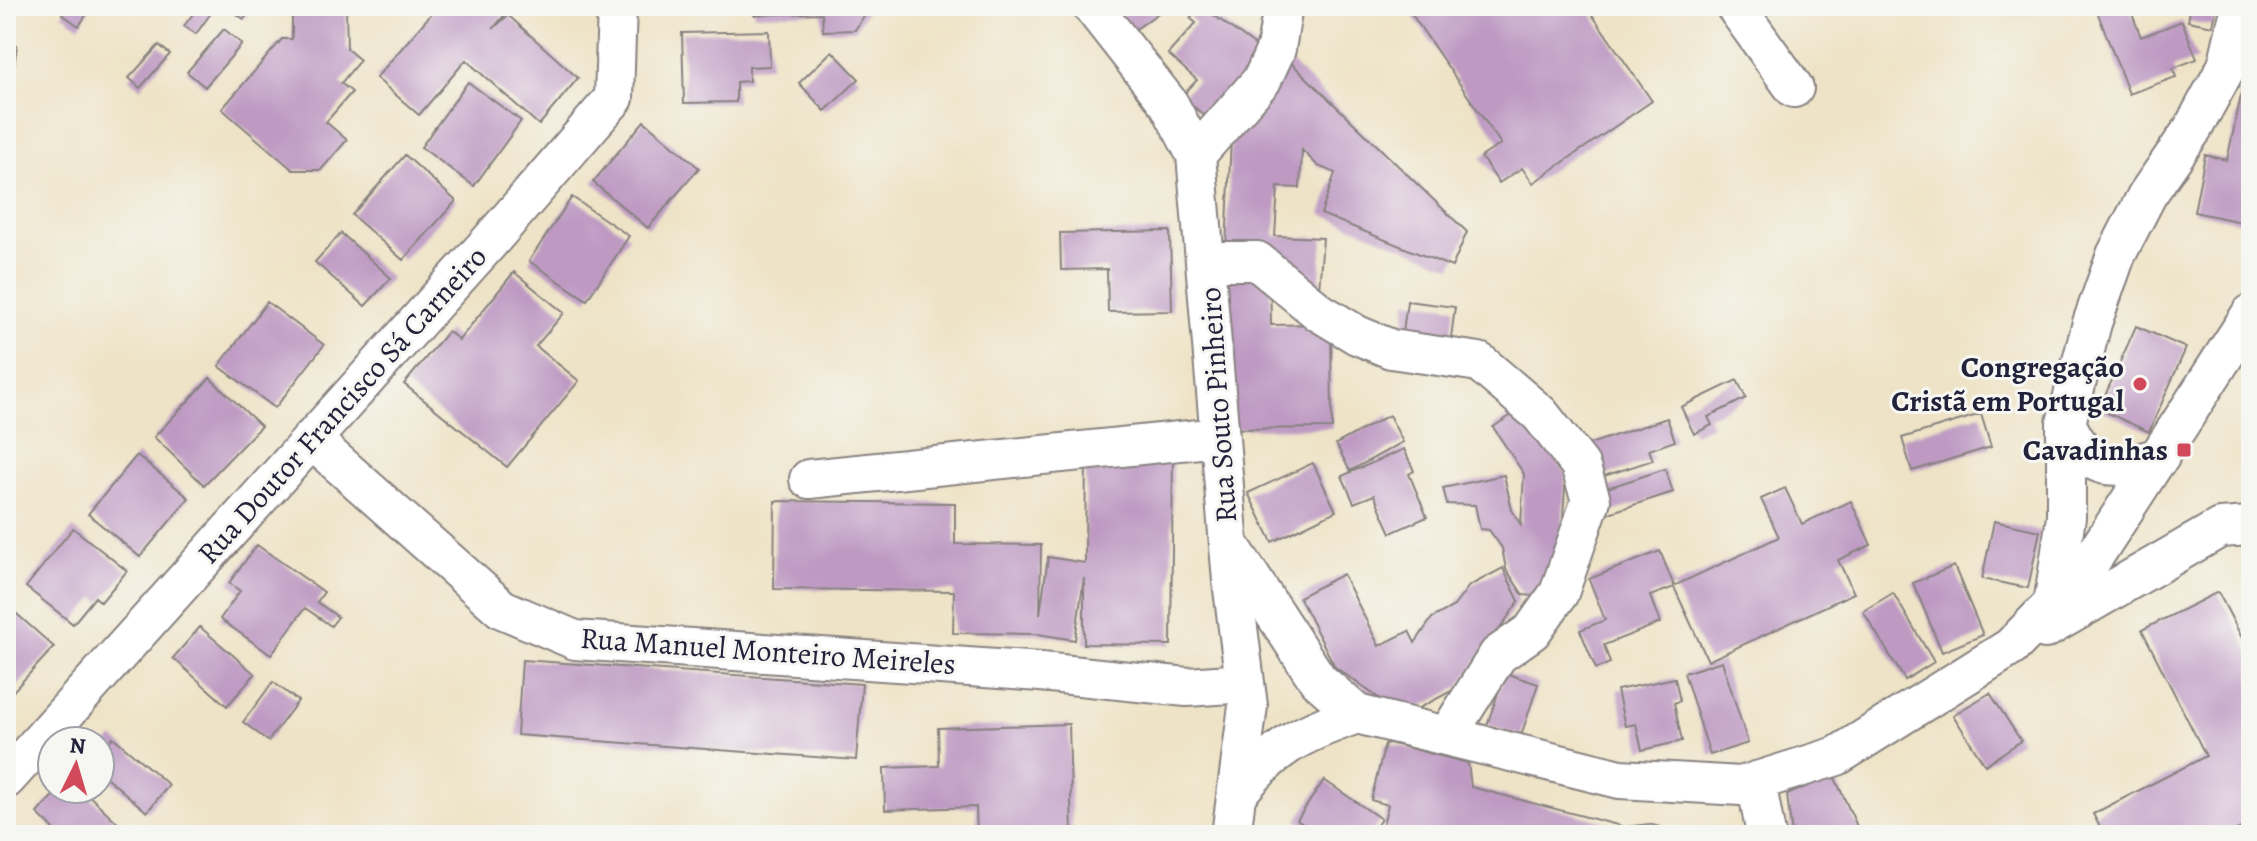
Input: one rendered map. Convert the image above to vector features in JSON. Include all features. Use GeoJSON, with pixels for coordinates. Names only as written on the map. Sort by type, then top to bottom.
{"type":"FeatureCollection","features":[{"type":"Feature","properties":{"kind":"street","name":"Rua Doutor Francisco Sá Carneiro"},"geometry":{"type":"LineString","coordinates":[[6,779],[614,98],[617,6]]}},
{"type":"Feature","properties":{"kind":"street","name":"Rua Souto Pinheiro"},"geometry":{"type":"LineString","coordinates":[[1092,6],[1169,104],[1196,155],[1229,544],[1248,706],[1231,835]]}},
{"type":"Feature","properties":{"kind":"street"},"geometry":{"type":"LineString","coordinates":[[1196,155],[1262,80],[1276,49],[1283,6]]}},
{"type":"Feature","properties":{"kind":"street"},"geometry":{"type":"LineString","coordinates":[[1735,6],[1794,88]]}},
{"type":"Feature","properties":{"kind":"street"},"geometry":{"type":"LineString","coordinates":[[2053,605],[2066,517],[2066,423],[2092,323],[2116,255],[2147,195],[2192,130],[2227,66],[2241,6]]}},
{"type":"Feature","properties":{"kind":"street"},"geometry":{"type":"LineString","coordinates":[[1207,261],[1257,261],[1319,312],[1357,335],[1391,349],[1479,362],[1540,414],[1580,465],[1591,500],[1559,593],[1532,631],[1498,655],[1447,736]]}},
{"type":"Feature","properties":{"kind":"street"},"geometry":{"type":"LineString","coordinates":[[2011,647],[2084,572],[2251,314]]}},
{"type":"Feature","properties":{"kind":"street"},"geometry":{"type":"LineString","coordinates":[[2066,423],[2078,447],[2093,462],[2121,468],[2160,457]]}},
{"type":"Feature","properties":{"kind":"street"},"geometry":{"type":"LineString","coordinates":[[809,479],[1219,437]]}},
{"type":"Feature","properties":{"kind":"street","name":"Rua Manuel Monteiro Meireles"},"geometry":{"type":"LineString","coordinates":[[311,439],[502,609],[575,640],[1041,672],[1187,687],[1245,683]]}},
{"type":"Feature","properties":{"kind":"street"},"geometry":{"type":"LineString","coordinates":[[1229,544],[1318,680],[1357,714],[1620,779],[1741,786],[1837,756],[2011,647],[2109,595],[2220,528],[2251,526]]}},
{"type":"Feature","properties":{"kind":"street"},"geometry":{"type":"LineString","coordinates":[[1237,794],[1262,764],[1288,741],[1357,714]]}},
{"type":"Feature","properties":{"kind":"street"},"geometry":{"type":"LineString","coordinates":[[1756,781],[1766,835]]}},
{"type":"Feature","properties":{"kind":"building"},"geometry":{"type":"Polygon","coordinates":[[[68,6],[92,6],[79,26],[62,14],[68,6]]]}},
{"type":"Feature","properties":{"kind":"building"},"geometry":{"type":"Polygon","coordinates":[[[199,6],[216,6],[196,34],[184,26],[199,6]]]}},
{"type":"Feature","properties":{"kind":"building"},"geometry":{"type":"Polygon","coordinates":[[[225,6],[253,6],[244,19],[225,6]]]}},
{"type":"Feature","properties":{"kind":"building"},"geometry":{"type":"Polygon","coordinates":[[[292,6],[346,6],[347,49],[360,60],[341,83],[352,92],[326,122],[347,140],[321,170],[293,170],[222,109],[282,39],[292,39],[292,6]]]}},
{"type":"Feature","properties":{"kind":"building"},"geometry":{"type":"Polygon","coordinates":[[[438,6],[512,6],[493,29],[508,15],[578,78],[539,125],[466,60],[419,115],[376,78],[438,6]]]}},
{"type":"Feature","properties":{"kind":"building"},"geometry":{"type":"Polygon","coordinates":[[[754,6],[870,6],[855,30],[823,31],[822,13],[754,15],[754,6]]]}},
{"type":"Feature","properties":{"kind":"building"},"geometry":{"type":"Polygon","coordinates":[[[1116,6],[1168,6],[1133,31],[1116,6]]]}},
{"type":"Feature","properties":{"kind":"building"},"geometry":{"type":"Polygon","coordinates":[[[1201,6],[1268,55],[1209,120],[1182,96],[1197,80],[1168,54],[1196,23],[1190,18],[1201,6]]]}},
{"type":"Feature","properties":{"kind":"building"},"geometry":{"type":"Polygon","coordinates":[[[1406,6],[1586,6],[1652,101],[1533,183],[1522,168],[1499,183],[1481,157],[1501,144],[1406,6]]]}},
{"type":"Feature","properties":{"kind":"building"},"geometry":{"type":"Polygon","coordinates":[[[2095,6],[2129,6],[2141,37],[2182,21],[2197,59],[2173,68],[2176,77],[2129,94],[2095,6]]]}},
{"type":"Feature","properties":{"kind":"building"},"geometry":{"type":"Polygon","coordinates":[[[2191,6],[2217,6],[2213,26],[2188,21],[2191,6]]]}},
{"type":"Feature","properties":{"kind":"building"},"geometry":{"type":"Polygon","coordinates":[[[224,29],[242,44],[205,87],[187,72],[224,29]]]}},
{"type":"Feature","properties":{"kind":"building"},"geometry":{"type":"Polygon","coordinates":[[[769,31],[770,66],[749,67],[749,81],[736,82],[736,102],[684,103],[682,33],[769,31]]]}},
{"type":"Feature","properties":{"kind":"building"},"geometry":{"type":"Polygon","coordinates":[[[6,44],[17,45],[13,74],[6,73],[6,44]]]}},
{"type":"Feature","properties":{"kind":"building"},"geometry":{"type":"Polygon","coordinates":[[[159,45],[170,54],[140,88],[129,78],[159,45]]]}},
{"type":"Feature","properties":{"kind":"building"},"geometry":{"type":"Polygon","coordinates":[[[2251,50],[2251,224],[2194,212],[2205,155],[2227,160],[2251,50]]]}},
{"type":"Feature","properties":{"kind":"building"},"geometry":{"type":"Polygon","coordinates":[[[832,51],[859,79],[825,111],[799,83],[832,51]]]}},
{"type":"Feature","properties":{"kind":"building"},"geometry":{"type":"Polygon","coordinates":[[[1284,56],[1467,232],[1452,267],[1321,214],[1335,173],[1318,166],[1302,150],[1300,188],[1278,187],[1275,236],[1323,238],[1319,290],[1226,248],[1231,138],[1284,56]]]}},
{"type":"Feature","properties":{"kind":"building"},"geometry":{"type":"Polygon","coordinates":[[[468,82],[521,121],[474,186],[421,147],[468,82]]]}},
{"type":"Feature","properties":{"kind":"building"},"geometry":{"type":"Polygon","coordinates":[[[644,121],[699,168],[648,228],[593,182],[644,121]]]}},
{"type":"Feature","properties":{"kind":"building"},"geometry":{"type":"Polygon","coordinates":[[[405,155],[456,201],[403,260],[352,215],[405,155]]]}},
{"type":"Feature","properties":{"kind":"building"},"geometry":{"type":"Polygon","coordinates":[[[572,197],[629,236],[587,300],[529,261],[572,197]]]}},
{"type":"Feature","properties":{"kind":"building"},"geometry":{"type":"Polygon","coordinates":[[[1170,231],[1172,311],[1108,312],[1107,269],[1061,270],[1060,233],[1170,231]]]}},
{"type":"Feature","properties":{"kind":"building"},"geometry":{"type":"Polygon","coordinates":[[[341,233],[391,278],[365,306],[315,262],[341,233]]]}},
{"type":"Feature","properties":{"kind":"building"},"geometry":{"type":"Polygon","coordinates":[[[1227,269],[1270,269],[1271,325],[1331,324],[1332,428],[1229,429],[1227,269]]]}},
{"type":"Feature","properties":{"kind":"building"},"geometry":{"type":"Polygon","coordinates":[[[514,272],[564,313],[536,346],[579,381],[507,467],[404,384],[448,331],[459,340],[514,272]]]}},
{"type":"Feature","properties":{"kind":"building"},"geometry":{"type":"Polygon","coordinates":[[[1407,301],[1455,307],[1450,346],[1402,340],[1407,301]]]}},
{"type":"Feature","properties":{"kind":"building"},"geometry":{"type":"Polygon","coordinates":[[[267,302],[324,345],[275,408],[219,366],[267,302]]]}},
{"type":"Feature","properties":{"kind":"building","name":"Congregação Cristã em Portugal"},"geometry":{"type":"Polygon","coordinates":[[[2136,326],[2186,348],[2149,432],[2099,409],[2136,326]]]}},
{"type":"Feature","properties":{"kind":"building"},"geometry":{"type":"Polygon","coordinates":[[[210,378],[261,426],[204,485],[154,437],[210,378]]]}},
{"type":"Feature","properties":{"kind":"building"},"geometry":{"type":"Polygon","coordinates":[[[1737,380],[1746,398],[1708,417],[1712,425],[1694,434],[1681,407],[1737,380]]]}},
{"type":"Feature","properties":{"kind":"building"},"geometry":{"type":"Polygon","coordinates":[[[1515,413],[1566,472],[1559,579],[1534,596],[1523,595],[1506,569],[1502,548],[1489,530],[1480,529],[1475,505],[1447,504],[1443,488],[1504,475],[1512,510],[1521,525],[1524,474],[1493,427],[1515,413]]]}},
{"type":"Feature","properties":{"kind":"building"},"geometry":{"type":"Polygon","coordinates":[[[1981,414],[1991,447],[1912,471],[1902,438],[1981,414]]]}},
{"type":"Feature","properties":{"kind":"building"},"geometry":{"type":"Polygon","coordinates":[[[1389,415],[1403,442],[1350,471],[1336,444],[1389,415]]]}},
{"type":"Feature","properties":{"kind":"building"},"geometry":{"type":"Polygon","coordinates":[[[1667,418],[1675,441],[1649,450],[1653,460],[1589,481],[1578,448],[1667,418]]]}},
{"type":"Feature","properties":{"kind":"building"},"geometry":{"type":"Polygon","coordinates":[[[1404,449],[1414,471],[1409,474],[1427,517],[1391,533],[1374,495],[1354,503],[1342,476],[1404,449]]]}},
{"type":"Feature","properties":{"kind":"building"},"geometry":{"type":"Polygon","coordinates":[[[1086,450],[1173,451],[1171,645],[1084,644],[1084,578],[1075,640],[1038,634],[953,633],[954,591],[774,589],[775,501],[955,503],[955,544],[1041,545],[1040,614],[1048,557],[1085,563],[1086,450]]]}},
{"type":"Feature","properties":{"kind":"building"},"geometry":{"type":"Polygon","coordinates":[[[137,455],[189,498],[140,557],[88,514],[137,455]]]}},
{"type":"Feature","properties":{"kind":"building"},"geometry":{"type":"Polygon","coordinates":[[[1313,463],[1336,511],[1272,542],[1248,493],[1313,463]]]}},
{"type":"Feature","properties":{"kind":"building"},"geometry":{"type":"Polygon","coordinates":[[[1665,469],[1673,492],[1606,514],[1598,491],[1665,469]]]}},
{"type":"Feature","properties":{"kind":"building"},"geometry":{"type":"Polygon","coordinates":[[[1785,488],[1802,524],[1851,501],[1871,545],[1838,560],[1854,593],[1708,661],[1674,587],[1650,596],[1660,623],[1604,645],[1610,663],[1596,669],[1580,630],[1605,620],[1589,579],[1660,551],[1674,586],[1779,537],[1761,499],[1785,488]]]}},
{"type":"Feature","properties":{"kind":"building"},"geometry":{"type":"Polygon","coordinates":[[[1994,521],[2040,531],[2028,588],[1982,579],[1994,521]]]}},
{"type":"Feature","properties":{"kind":"building"},"geometry":{"type":"Polygon","coordinates":[[[73,528],[127,571],[101,602],[95,597],[73,624],[26,587],[73,528]]]}},
{"type":"Feature","properties":{"kind":"building"},"geometry":{"type":"Polygon","coordinates":[[[257,545],[324,592],[317,602],[338,617],[331,626],[305,608],[271,655],[220,619],[240,591],[229,583],[257,545]]]}},
{"type":"Feature","properties":{"kind":"building"},"geometry":{"type":"Polygon","coordinates":[[[1954,566],[1983,635],[1942,652],[1913,583],[1954,566]]]}},
{"type":"Feature","properties":{"kind":"building"},"geometry":{"type":"Polygon","coordinates":[[[1503,568],[1519,601],[1459,687],[1404,716],[1335,667],[1299,597],[1343,574],[1379,646],[1409,631],[1415,643],[1432,618],[1454,606],[1469,586],[1503,568]]]}},
{"type":"Feature","properties":{"kind":"building"},"geometry":{"type":"Polygon","coordinates":[[[2218,592],[2251,655],[2251,823],[2227,835],[2104,835],[2093,814],[2206,756],[2142,630],[2218,592]]]}},
{"type":"Feature","properties":{"kind":"building"},"geometry":{"type":"Polygon","coordinates":[[[1893,593],[1934,662],[1905,680],[1863,611],[1893,593]]]}},
{"type":"Feature","properties":{"kind":"building"},"geometry":{"type":"Polygon","coordinates":[[[9,607],[54,647],[6,699],[6,610],[9,607]]]}},
{"type":"Feature","properties":{"kind":"building"},"geometry":{"type":"Polygon","coordinates":[[[200,627],[255,674],[227,706],[173,658],[200,627]]]}},
{"type":"Feature","properties":{"kind":"building"},"geometry":{"type":"Polygon","coordinates":[[[522,660],[862,684],[856,760],[517,735],[522,660]]]}},
{"type":"Feature","properties":{"kind":"building"},"geometry":{"type":"Polygon","coordinates":[[[1722,661],[1748,743],[1710,755],[1684,673],[1722,661]]]}},
{"type":"Feature","properties":{"kind":"building"},"geometry":{"type":"Polygon","coordinates":[[[1505,673],[1538,684],[1521,736],[1487,725],[1505,673]]]}},
{"type":"Feature","properties":{"kind":"building"},"geometry":{"type":"Polygon","coordinates":[[[1675,678],[1680,701],[1674,703],[1682,741],[1642,750],[1636,724],[1625,726],[1617,690],[1675,678]]]}},
{"type":"Feature","properties":{"kind":"building"},"geometry":{"type":"Polygon","coordinates":[[[273,682],[298,701],[268,741],[243,722],[273,682]]]}},
{"type":"Feature","properties":{"kind":"building"},"geometry":{"type":"Polygon","coordinates":[[[1990,693],[2021,741],[1985,765],[1953,715],[1990,693]]]}},
{"type":"Feature","properties":{"kind":"building"},"geometry":{"type":"Polygon","coordinates":[[[1069,724],[1072,835],[977,835],[976,807],[885,810],[884,768],[939,766],[938,728],[1069,724]]]}},
{"type":"Feature","properties":{"kind":"building"},"geometry":{"type":"Polygon","coordinates":[[[116,740],[169,785],[147,812],[116,786],[116,740]]]}},
{"type":"Feature","properties":{"kind":"building"},"geometry":{"type":"Polygon","coordinates":[[[1385,744],[1468,763],[1471,787],[1625,827],[1649,824],[1688,835],[1410,835],[1382,828],[1388,805],[1371,800],[1385,744]]]}},
{"type":"Feature","properties":{"kind":"building"},"geometry":{"type":"Polygon","coordinates":[[[1835,778],[1861,835],[1792,835],[1787,795],[1821,780],[1835,778]]]}},
{"type":"Feature","properties":{"kind":"building"},"geometry":{"type":"Polygon","coordinates":[[[1324,780],[1381,819],[1370,835],[1318,835],[1297,820],[1324,780]]]}},
{"type":"Feature","properties":{"kind":"building"},"geometry":{"type":"Polygon","coordinates":[[[44,805],[99,805],[120,825],[110,835],[60,835],[37,813],[44,805]]]}},
{"type":"Feature","properties":{"kind":"place","name":"Congregação Cristã em Portugal"},"geometry":{"type":"Point","coordinates":[2140,384]}},
{"type":"Feature","properties":{"kind":"place","name":"Cavadinhas"},"geometry":{"type":"Point","coordinates":[2184,450]}}]}
